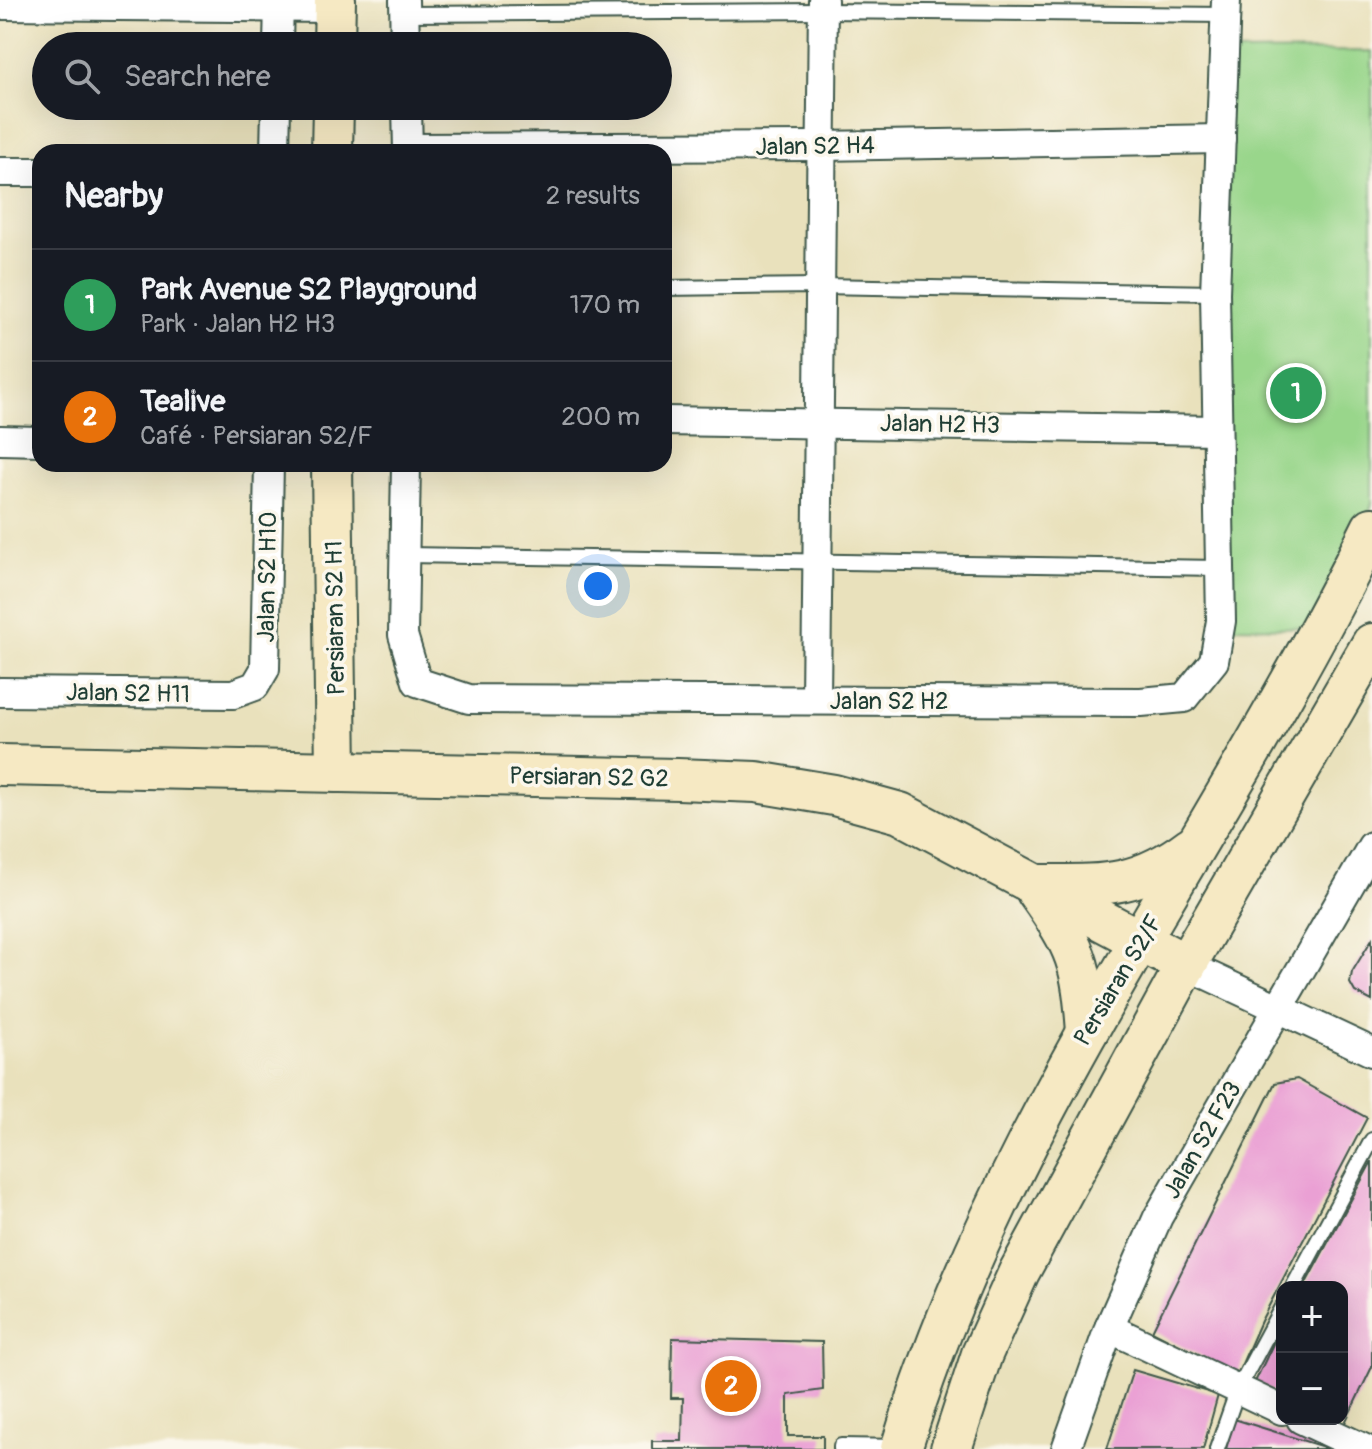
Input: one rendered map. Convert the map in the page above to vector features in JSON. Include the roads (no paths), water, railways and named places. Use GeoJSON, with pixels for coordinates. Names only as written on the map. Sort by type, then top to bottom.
{"type":"FeatureCollection","features":[{"type":"Feature","properties":{"kind":"main road"},"geometry":{"type":"LineString","coordinates":[[332,144],[333,120]]}},
{"type":"Feature","properties":{"kind":"main road","name":"Persiaran S2 H1"},"geometry":{"type":"LineString","coordinates":[[332,472],[336,772]]}},
{"type":"Feature","properties":{"kind":"main road","name":"Persiaran S2/F"},"geometry":{"type":"LineString","coordinates":[[901,1448],[965,1269],[1026,1143],[1087,1032],[1321,631],[1372,528]]}},
{"type":"Feature","properties":{"kind":"main road"},"geometry":{"type":"LineString","coordinates":[[951,1449],[982,1354],[1019,1272],[1186,965],[1372,644]]}},
{"type":"Feature","properties":{"kind":"main road","name":"Persiaran S2 G2"},"geometry":{"type":"LineString","coordinates":[[0,765],[756,782],[834,795],[900,813],[1186,965]]}},
{"type":"Feature","properties":{"kind":"main road"},"geometry":{"type":"LineString","coordinates":[[1033,885],[1088,885],[1143,877],[1164,868],[1199,840]]}},
{"type":"Feature","properties":{"kind":"main road"},"geometry":{"type":"LineString","coordinates":[[1033,885],[1069,936],[1078,958],[1087,1032]]}},
{"type":"Feature","properties":{"kind":"street"},"geometry":{"type":"LineString","coordinates":[[278,3],[278,32]]}},
{"type":"Feature","properties":{"kind":"street"},"geometry":{"type":"LineString","coordinates":[[0,5],[278,3],[335,18]]}},
{"type":"Feature","properties":{"kind":"street"},"geometry":{"type":"LineString","coordinates":[[816,700],[822,6]]}},
{"type":"Feature","properties":{"kind":"street"},"geometry":{"type":"LineString","coordinates":[[404,7],[405,32]]}},
{"type":"Feature","properties":{"kind":"street"},"geometry":{"type":"LineString","coordinates":[[1219,568],[1215,293],[1226,8]]}},
{"type":"Feature","properties":{"kind":"street"},"geometry":{"type":"LineString","coordinates":[[275,144],[276,120]]}},
{"type":"Feature","properties":{"kind":"street"},"geometry":{"type":"LineString","coordinates":[[407,120],[408,144]]}},
{"type":"Feature","properties":{"kind":"street","name":"Jalan S2 H4"},"geometry":{"type":"LineString","coordinates":[[672,147],[1221,139]]}},
{"type":"Feature","properties":{"kind":"street"},"geometry":{"type":"LineString","coordinates":[[0,172],[32,172]]}},
{"type":"Feature","properties":{"kind":"street","name":"Jalan H2 H3"},"geometry":{"type":"LineString","coordinates":[[672,421],[1216,430]]}},
{"type":"Feature","properties":{"kind":"street"},"geometry":{"type":"LineString","coordinates":[[0,440],[32,441]]}},
{"type":"Feature","properties":{"kind":"street","name":"Jalan S2 H10"},"geometry":{"type":"LineString","coordinates":[[255,686],[265,669],[269,472]]}},
{"type":"Feature","properties":{"kind":"street"},"geometry":{"type":"LineString","coordinates":[[405,555],[406,472]]}},
{"type":"Feature","properties":{"kind":"street","name":"Jalan S2 H2"},"geometry":{"type":"LineString","coordinates":[[405,555],[403,635],[417,682],[469,699],[1141,702],[1184,698],[1214,661],[1221,621],[1219,568]]}},
{"type":"Feature","properties":{"kind":"street","name":"Jalan S2 H11"},"geometry":{"type":"LineString","coordinates":[[0,692],[233,694],[255,686]]}},
{"type":"Feature","properties":{"kind":"street","name":"Jalan S2 F23"},"geometry":{"type":"LineString","coordinates":[[1066,1449],[1109,1328],[1158,1217],[1372,846]]}},
{"type":"Feature","properties":{"kind":"street"},"geometry":{"type":"LineString","coordinates":[[1186,965],[1372,1052]]}},
{"type":"Feature","properties":{"kind":"street"},"geometry":{"type":"LineString","coordinates":[[1109,1328],[1276,1407]]}},
{"type":"Feature","properties":{"kind":"street"},"geometry":{"type":"LineString","coordinates":[[1314,1425],[1365,1449]]}},
{"type":"Feature","properties":{"kind":"lane"},"geometry":{"type":"LineString","coordinates":[[404,7],[1226,8]]}},
{"type":"Feature","properties":{"kind":"lane"},"geometry":{"type":"LineString","coordinates":[[672,288],[819,286],[1215,293]]}},
{"type":"Feature","properties":{"kind":"lane"},"geometry":{"type":"LineString","coordinates":[[405,555],[1219,568]]}},
{"type":"Feature","properties":{"kind":"lane"},"geometry":{"type":"LineString","coordinates":[[1296,1281],[1372,1140]]}},
{"type":"Feature","properties":{"kind":"lane"},"geometry":{"type":"LineString","coordinates":[[1217,1449],[1238,1389],[1276,1318]]}},
{"type":"Feature","properties":{"kind":"lane"},"geometry":{"type":"LineString","coordinates":[[841,1449],[841,1446],[901,1448]]}},
{"type":"Feature","properties":{"kind":"place","name":"Park Avenue S2 Playground"},"geometry":{"type":"Point","coordinates":[1296,393]}},
{"type":"Feature","properties":{"kind":"place","name":"Tealive"},"geometry":{"type":"Point","coordinates":[731,1386]}}]}
